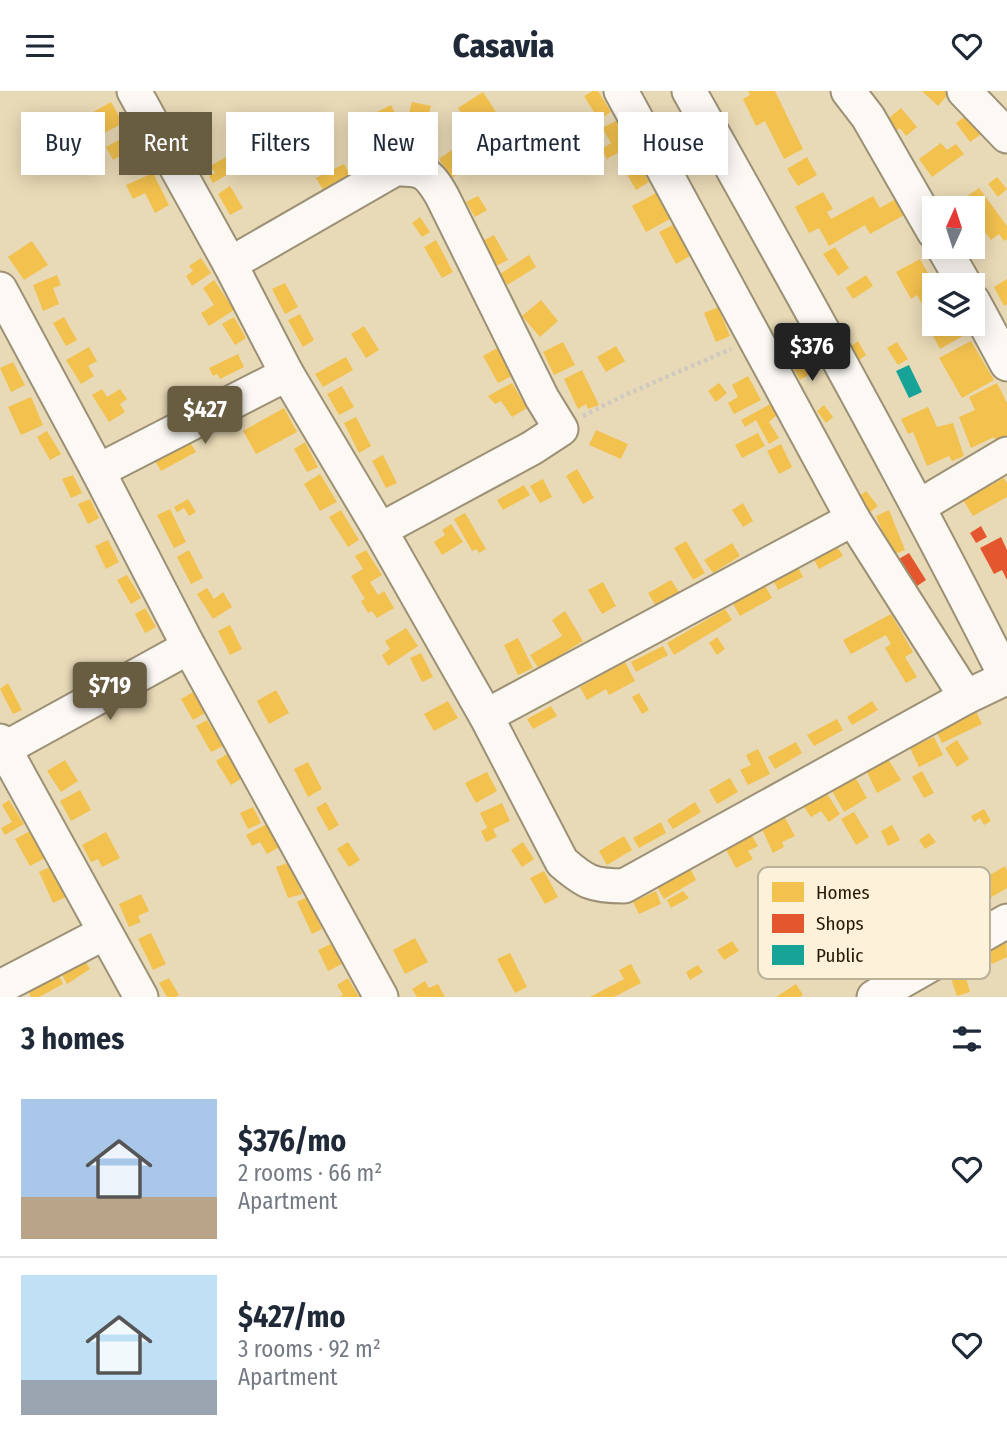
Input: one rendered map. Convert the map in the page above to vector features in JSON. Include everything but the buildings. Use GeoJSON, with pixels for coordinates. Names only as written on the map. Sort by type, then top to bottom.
{"type":"FeatureCollection","features":[{"type":"Feature","properties":{"kind":"street"},"geometry":{"type":"LineString","coordinates":[[134,91],[230,264],[287,374],[486,716],[562,862],[579,877],[598,885],[624,886],[966,697],[1007,679],[808,303],[689,91]]}},
{"type":"Feature","properties":{"kind":"street"},"geometry":{"type":"LineString","coordinates":[[621,91],[853,519],[966,697]]}},
{"type":"Feature","properties":{"kind":"street"},"geometry":{"type":"LineString","coordinates":[[848,91],[868,117],[922,211]]}},
{"type":"Feature","properties":{"kind":"street"},"geometry":{"type":"LineString","coordinates":[[964,91],[1007,137]]}},
{"type":"Feature","properties":{"kind":"street"},"geometry":{"type":"LineString","coordinates":[[230,264],[395,169],[416,168],[432,179],[442,196],[542,398],[561,429],[533,448],[380,530]]}},
{"type":"Feature","properties":{"kind":"street"},"geometry":{"type":"LineString","coordinates":[[0,289],[190,647],[381,997]]}},
{"type":"Feature","properties":{"kind":"street"},"geometry":{"type":"LineString","coordinates":[[985,318],[1003,343]]}},
{"type":"Feature","properties":{"kind":"street"},"geometry":{"type":"LineString","coordinates":[[98,471],[287,374]]}},
{"type":"Feature","properties":{"kind":"street"},"geometry":{"type":"LineString","coordinates":[[918,507],[1007,454]]}},
{"type":"Feature","properties":{"kind":"street"},"geometry":{"type":"LineString","coordinates":[[486,716],[853,519]]}},
{"type":"Feature","properties":{"kind":"street"},"geometry":{"type":"LineString","coordinates":[[141,997],[2,745],[190,647]]}},
{"type":"Feature","properties":{"kind":"street"},"geometry":{"type":"LineString","coordinates":[[990,931],[1007,921]]}},
{"type":"Feature","properties":{"kind":"street"},"geometry":{"type":"LineString","coordinates":[[0,987],[104,933]]}},
{"type":"Feature","properties":{"kind":"street"},"geometry":{"type":"LineString","coordinates":[[874,997],[906,979]]}},
{"type":"Feature","properties":{"kind":"path"},"geometry":{"type":"LineString","coordinates":[[561,429],[625,394],[756,338]]}}]}
